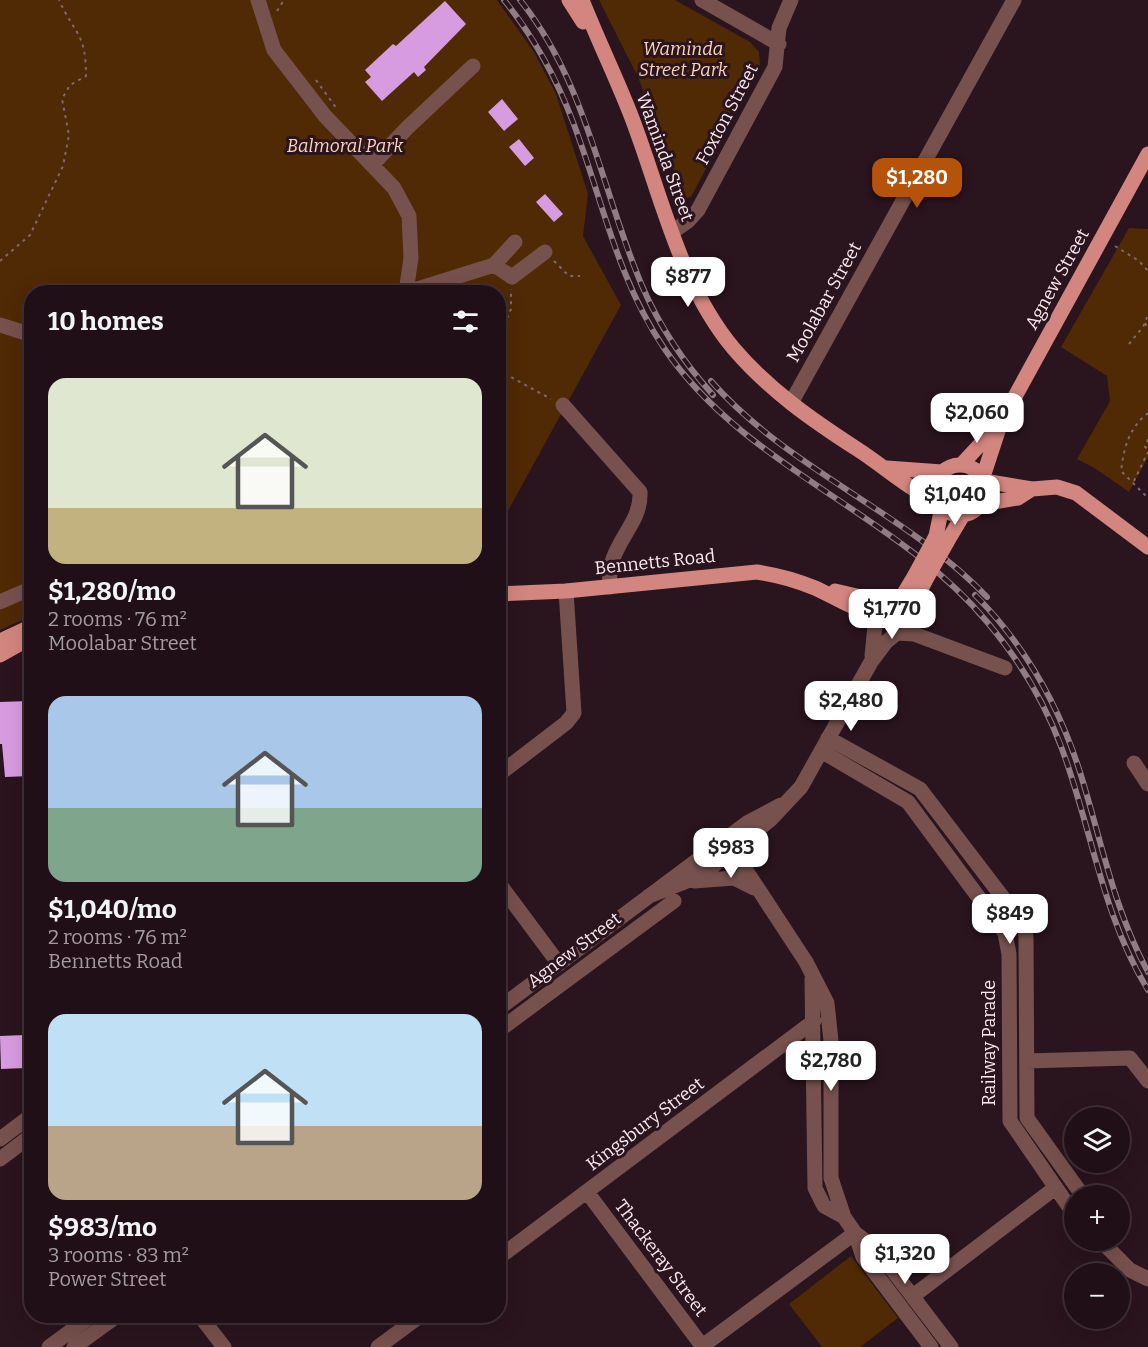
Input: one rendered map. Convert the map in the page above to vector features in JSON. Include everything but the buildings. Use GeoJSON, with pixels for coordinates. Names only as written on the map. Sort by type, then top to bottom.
{"type":"FeatureCollection","features":[{"type":"Feature","properties":{"kind":"main road","name":"Waminda Street"},"geometry":{"type":"LineString","coordinates":[[569,0],[605,58]]}},
{"type":"Feature","properties":{"kind":"main road","name":"Waminda Street"},"geometry":{"type":"LineString","coordinates":[[582,0],[630,112],[684,265],[733,347],[759,377],[810,418],[939,503]]}},
{"type":"Feature","properties":{"kind":"main road","name":"Agnew Street"},"geometry":{"type":"LineString","coordinates":[[984,479],[1001,422],[1148,154]]}},
{"type":"Feature","properties":{"kind":"main road","name":"Agnew Street"},"geometry":{"type":"LineString","coordinates":[[962,464],[1001,422]]}},
{"type":"Feature","properties":{"kind":"main road"},"geometry":{"type":"LineString","coordinates":[[1032,489],[1018,498],[981,504],[963,515],[955,515],[939,503],[935,485],[942,472],[948,467],[962,464],[970,466],[984,479],[1032,489],[1057,488],[1076,493],[1148,547]]}},
{"type":"Feature","properties":{"kind":"main road","name":"Waminda Street"},"geometry":{"type":"LineString","coordinates":[[887,468],[942,472]]}},
{"type":"Feature","properties":{"kind":"main road"},"geometry":{"type":"LineString","coordinates":[[981,504],[986,489],[984,479]]}},
{"type":"Feature","properties":{"kind":"main road","name":"Bennetts Road"},"geometry":{"type":"LineString","coordinates":[[939,503],[941,539]]}},
{"type":"Feature","properties":{"kind":"main road","name":"Bennetts Road"},"geometry":{"type":"LineString","coordinates":[[506,594],[566,591],[757,572],[778,575],[814,588],[876,615],[888,617],[904,615],[920,578],[941,539],[963,515]]}},
{"type":"Feature","properties":{"kind":"main road","name":"Bennetts Road"},"geometry":{"type":"LineString","coordinates":[[814,588],[885,604],[903,595],[920,578]]}},
{"type":"Feature","properties":{"kind":"main road"},"geometry":{"type":"LineString","coordinates":[[0,641],[24,630]]}},
{"type":"Feature","properties":{"kind":"main road"},"geometry":{"type":"LineString","coordinates":[[0,655],[24,642]]}},
{"type":"Feature","properties":{"kind":"street"},"geometry":{"type":"LineString","coordinates":[[258,0],[274,50],[335,128],[373,164],[394,188],[409,216],[411,258],[408,285]]}},
{"type":"Feature","properties":{"kind":"street"},"geometry":{"type":"LineString","coordinates":[[702,0],[778,44]]}},
{"type":"Feature","properties":{"kind":"street","name":"Foxton Street"},"geometry":{"type":"LineString","coordinates":[[672,232],[688,221],[698,210],[775,67],[778,28],[790,0]]}},
{"type":"Feature","properties":{"kind":"street","name":"Moolabar Street"},"geometry":{"type":"LineString","coordinates":[[791,403],[1014,0]]}},
{"type":"Feature","properties":{"kind":"street"},"geometry":{"type":"LineString","coordinates":[[373,164],[407,128],[473,66]]}},
{"type":"Feature","properties":{"kind":"street"},"geometry":{"type":"LineString","coordinates":[[444,285],[494,265],[515,242]]}},
{"type":"Feature","properties":{"kind":"street"},"geometry":{"type":"LineString","coordinates":[[494,265],[512,277],[545,252]]}},
{"type":"Feature","properties":{"kind":"street"},"geometry":{"type":"LineString","coordinates":[[0,325],[24,332]]}},
{"type":"Feature","properties":{"kind":"street"},"geometry":{"type":"LineString","coordinates":[[563,405],[640,492],[637,512],[611,560],[610,587]]}},
{"type":"Feature","properties":{"kind":"street"},"geometry":{"type":"LineString","coordinates":[[506,769],[566,723],[574,713],[566,591]]}},
{"type":"Feature","properties":{"kind":"street"},"geometry":{"type":"LineString","coordinates":[[0,602],[24,592]]}},
{"type":"Feature","properties":{"kind":"street","name":"Agnew Street"},"geometry":{"type":"LineString","coordinates":[[871,662],[876,633],[876,615]]}},
{"type":"Feature","properties":{"kind":"street","name":"Agnew Street"},"geometry":{"type":"LineString","coordinates":[[649,896],[702,875],[734,852],[800,789],[871,662],[887,640],[901,632],[914,634],[1005,668]]}},
{"type":"Feature","properties":{"kind":"street","name":"Railway Parade"},"geometry":{"type":"LineString","coordinates":[[825,745],[860,764],[923,792],[1023,924],[1026,936],[1028,1120],[1075,1185]]}},
{"type":"Feature","properties":{"kind":"street"},"geometry":{"type":"LineString","coordinates":[[1134,763],[1148,784]]}},
{"type":"Feature","properties":{"kind":"street","name":"Railway Parade"},"geometry":{"type":"LineString","coordinates":[[860,764],[908,802],[1005,933],[1009,954],[1009,1116],[1014,1130],[1064,1200]]}},
{"type":"Feature","properties":{"kind":"street","name":"Agnew Street"},"geometry":{"type":"LineString","coordinates":[[506,1003],[756,817],[786,803]]}},
{"type":"Feature","properties":{"kind":"street"},"geometry":{"type":"LineString","coordinates":[[734,852],[812,972],[829,1011],[831,1174],[844,1218],[855,1233],[863,1257],[931,1347]]}},
{"type":"Feature","properties":{"kind":"street"},"geometry":{"type":"LineString","coordinates":[[682,883],[734,878],[757,890]]}},
{"type":"Feature","properties":{"kind":"street"},"geometry":{"type":"LineString","coordinates":[[506,893],[559,964]]}},
{"type":"Feature","properties":{"kind":"street","name":"Agnew Street"},"geometry":{"type":"LineString","coordinates":[[506,1025],[674,901]]}},
{"type":"Feature","properties":{"kind":"street"},"geometry":{"type":"LineString","coordinates":[[812,972],[815,1188],[824,1206],[844,1218]]}},
{"type":"Feature","properties":{"kind":"street","name":"Kingsbury Street"},"geometry":{"type":"LineString","coordinates":[[506,1252],[814,1021]]}},
{"type":"Feature","properties":{"kind":"street"},"geometry":{"type":"LineString","coordinates":[[1027,1061],[1130,1058],[1148,1081]]}},
{"type":"Feature","properties":{"kind":"street"},"geometry":{"type":"LineString","coordinates":[[0,1139],[24,1121]]}},
{"type":"Feature","properties":{"kind":"street"},"geometry":{"type":"LineString","coordinates":[[0,1159],[24,1141]]}},
{"type":"Feature","properties":{"kind":"street"},"geometry":{"type":"LineString","coordinates":[[913,1296],[1055,1188]]}},
{"type":"Feature","properties":{"kind":"street","name":"Thackeray Street"},"geometry":{"type":"LineString","coordinates":[[587,1192],[702,1347]]}},
{"type":"Feature","properties":{"kind":"street"},"geometry":{"type":"LineString","coordinates":[[855,1233],[875,1247],[951,1347]]}},
{"type":"Feature","properties":{"kind":"street"},"geometry":{"type":"LineString","coordinates":[[702,1347],[855,1233]]}},
{"type":"Feature","properties":{"kind":"street"},"geometry":{"type":"LineString","coordinates":[[1113,1251],[1130,1270],[1146,1274]]}},
{"type":"Feature","properties":{"kind":"street"},"geometry":{"type":"LineString","coordinates":[[49,1347],[82,1323]]}},
{"type":"Feature","properties":{"kind":"street"},"geometry":{"type":"LineString","coordinates":[[75,1347],[108,1323]]}},
{"type":"Feature","properties":{"kind":"street"},"geometry":{"type":"LineString","coordinates":[[205,1323],[224,1347]]}},
{"type":"Feature","properties":{"kind":"street"},"geometry":{"type":"LineString","coordinates":[[378,1347],[411,1323]]}},
{"type":"Feature","properties":{"kind":"path"},"geometry":{"type":"LineString","coordinates":[[0,261],[30,236],[63,166],[69,135],[62,99],[70,85],[86,75],[86,49],[77,28],[59,0]]}},
{"type":"Feature","properties":{"kind":"path"},"geometry":{"type":"LineString","coordinates":[[276,13],[284,0]]}},
{"type":"Feature","properties":{"kind":"path"},"geometry":{"type":"LineString","coordinates":[[315,78],[337,106],[340,117],[335,128]]}},
{"type":"Feature","properties":{"kind":"path"},"geometry":{"type":"LineString","coordinates":[[1115,246],[1138,261],[1148,271]]}},
{"type":"Feature","properties":{"kind":"path"},"geometry":{"type":"LineString","coordinates":[[545,252],[569,276],[580,276]]}},
{"type":"Feature","properties":{"kind":"path"},"geometry":{"type":"LineString","coordinates":[[506,319],[510,309],[512,277]]}},
{"type":"Feature","properties":{"kind":"path"},"geometry":{"type":"LineString","coordinates":[[1129,344],[1145,323],[1148,315]]}},
{"type":"Feature","properties":{"kind":"path"},"geometry":{"type":"LineString","coordinates":[[1145,323],[1148,329]]}},
{"type":"Feature","properties":{"kind":"path"},"geometry":{"type":"LineString","coordinates":[[506,374],[563,405]]}},
{"type":"Feature","properties":{"kind":"path"},"geometry":{"type":"LineString","coordinates":[[1148,413],[1138,421],[1128,436],[1121,471],[1148,498]]}},
{"type":"Feature","properties":{"kind":"path"},"geometry":{"type":"LineString","coordinates":[[1134,483],[1148,451],[1145,447],[1148,439]]}},
{"type":"Feature","properties":{"kind":"green space","name":"Balmoral Park"},"geometry":{"type":"Polygon","coordinates":[[[0,0],[497,0],[534,52],[556,94],[588,194],[583,236],[621,305],[506,514],[506,285],[24,285],[24,619],[0,630],[0,0]]]}},
{"type":"Feature","properties":{"kind":"green space","name":"Waminda Street Park"},"geometry":{"type":"Polygon","coordinates":[[[599,0],[675,0],[750,42],[759,52],[760,66],[691,197],[684,199],[638,77],[599,0]]]}},
{"type":"Feature","properties":{"kind":"green space"},"geometry":{"type":"Polygon","coordinates":[[[1129,228],[1148,229],[1148,457],[1129,492],[1077,459],[1110,401],[1107,376],[1061,347],[1129,228]]]}},
{"type":"Feature","properties":{"kind":"green space"},"geometry":{"type":"Polygon","coordinates":[[[851,1256],[898,1318],[860,1347],[822,1347],[789,1304],[851,1256]]]}},
{"type":"Feature","properties":{"kind":"railway"},"geometry":{"type":"LineString","coordinates":[[504,0],[535,43],[559,89],[573,122],[622,266],[648,322],[664,348],[698,390],[736,426],[778,459],[910,550],[951,584],[988,623],[1021,667],[1040,699],[1062,749],[1108,902],[1132,961],[1148,990]]}},
{"type":"Feature","properties":{"kind":"railway"},"geometry":{"type":"LineString","coordinates":[[520,0],[543,33],[578,103],[628,251],[650,303],[674,344],[713,395]]}},
{"type":"Feature","properties":{"kind":"railway"},"geometry":{"type":"LineString","coordinates":[[711,381],[742,412],[776,440],[921,540],[987,597]]}},
{"type":"Feature","properties":{"kind":"railway"},"geometry":{"type":"LineString","coordinates":[[975,595],[1024,654],[1061,721],[1079,769],[1117,898],[1148,972]]}}]}
